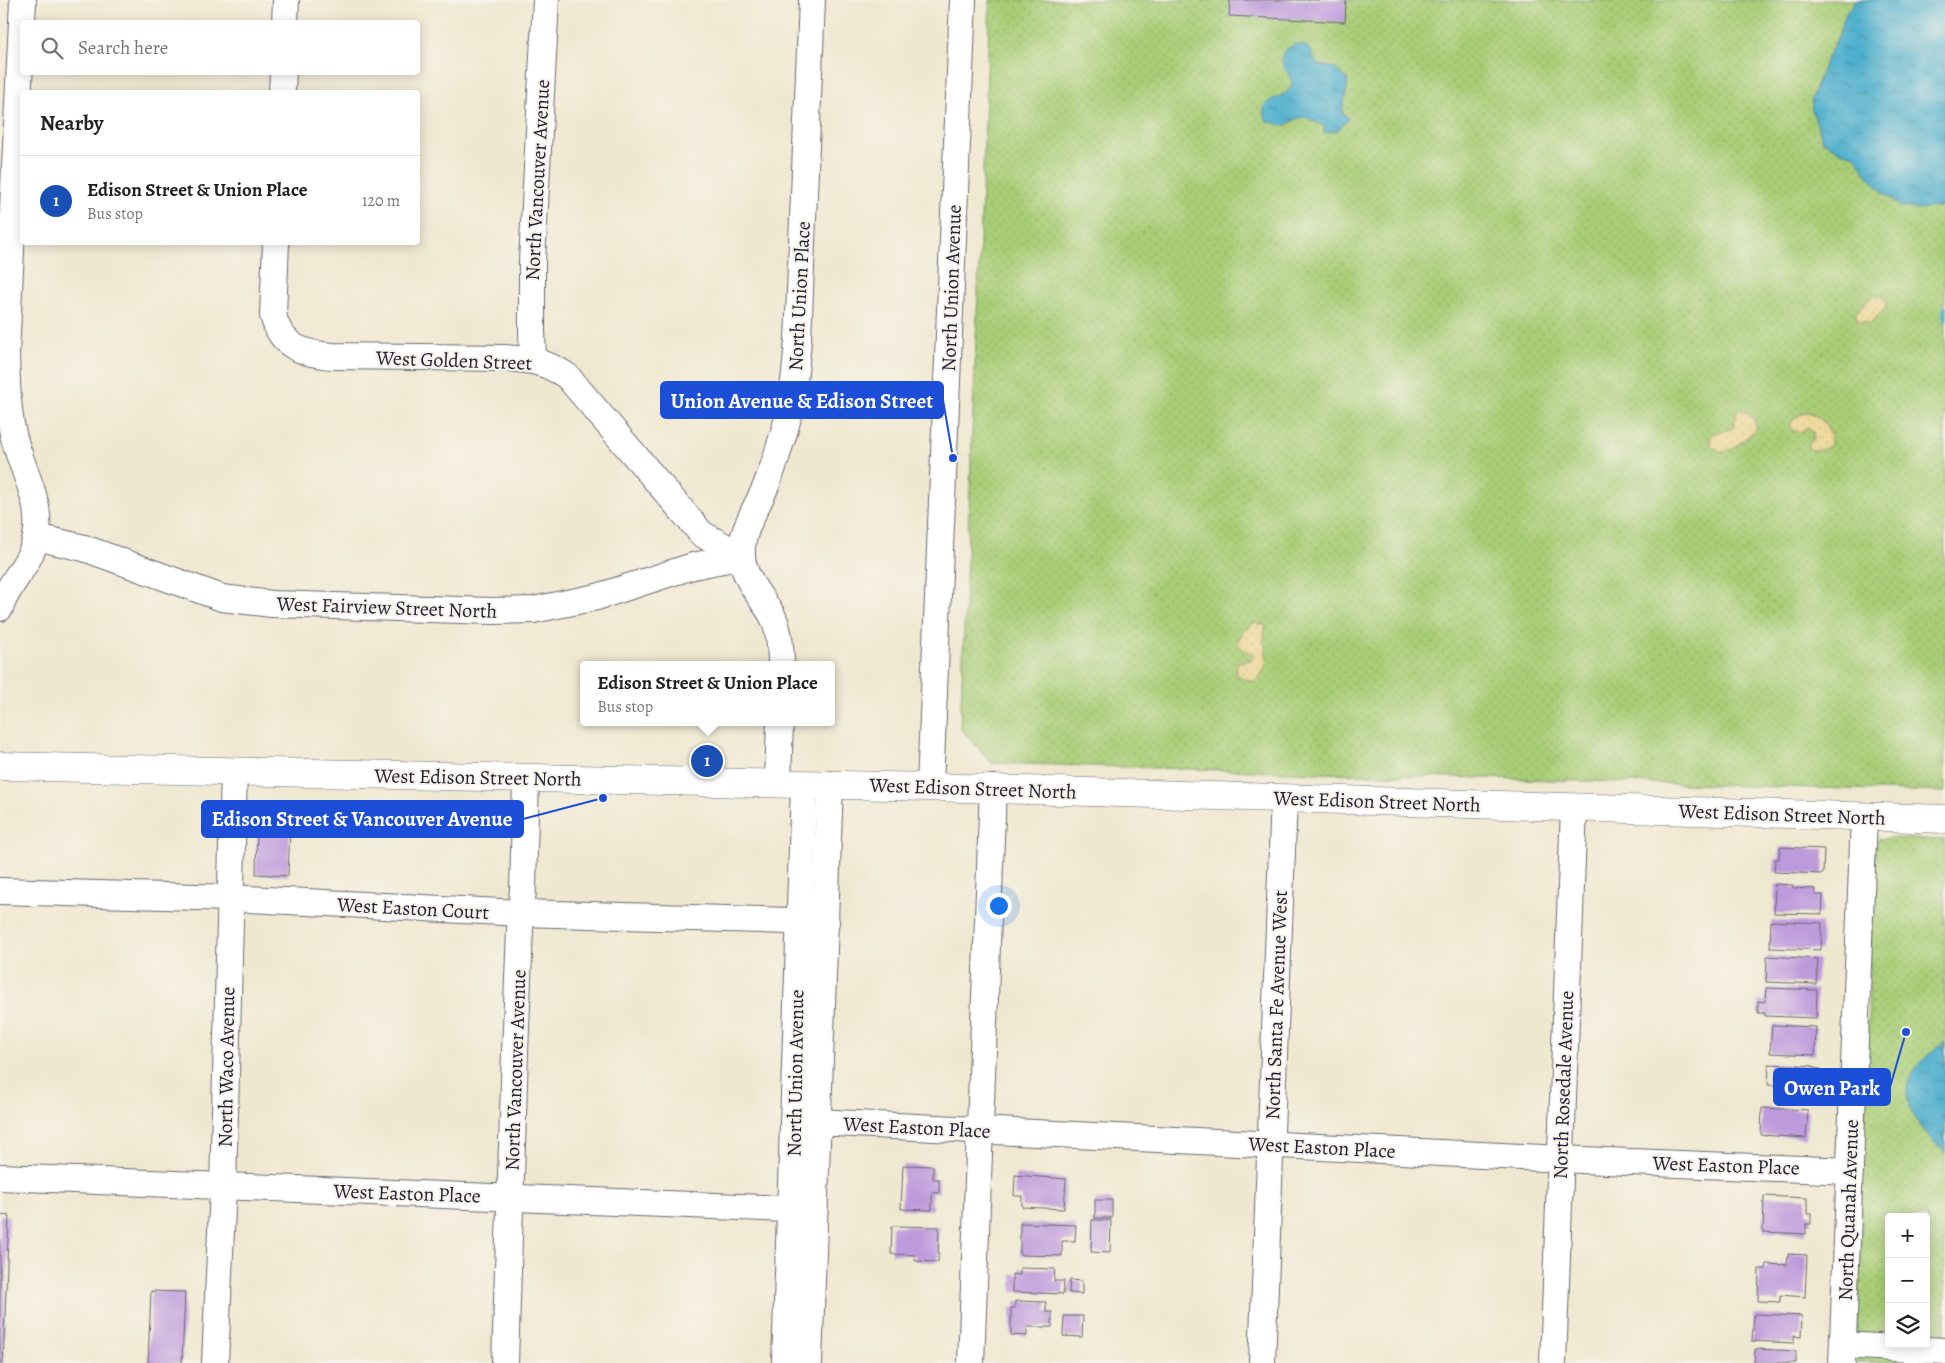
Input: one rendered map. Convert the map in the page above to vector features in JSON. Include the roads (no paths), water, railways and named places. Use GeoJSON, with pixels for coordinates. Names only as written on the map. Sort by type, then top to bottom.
{"type":"FeatureCollection","features":[{"type":"Feature","properties":{"kind":"main road","name":"West Edison Street North"},"geometry":{"type":"LineString","coordinates":[[0,766],[930,786],[1945,819]]}},
{"type":"Feature","properties":{"kind":"street"},"geometry":{"type":"LineString","coordinates":[[22,20],[23,0]]}},
{"type":"Feature","properties":{"kind":"street"},"geometry":{"type":"LineString","coordinates":[[285,20],[286,0]]}},
{"type":"Feature","properties":{"kind":"street","name":"North Vancouver Avenue"},"geometry":{"type":"LineString","coordinates":[[533,360],[532,261],[546,0]]}},
{"type":"Feature","properties":{"kind":"street","name":"North Union Place"},"geometry":{"type":"LineString","coordinates":[[781,661],[781,651],[772,615],[753,586],[744,567],[742,556],[743,538],[766,487],[781,444],[790,413],[795,379],[812,0]]}},
{"type":"Feature","properties":{"kind":"street","name":"North Union Avenue"},"geometry":{"type":"LineString","coordinates":[[930,786],[963,0]]}},
{"type":"Feature","properties":{"kind":"street"},"geometry":{"type":"LineString","coordinates":[[0,608],[32,554],[38,519],[30,486],[14,440],[7,386],[6,354],[20,62]]}},
{"type":"Feature","properties":{"kind":"street"},"geometry":{"type":"LineString","coordinates":[[282,90],[283,75]]}},
{"type":"Feature","properties":{"kind":"street","name":"West Golden Street"},"geometry":{"type":"LineString","coordinates":[[276,245],[273,315],[276,325],[293,346],[315,355],[533,360],[554,367],[568,376],[702,534],[742,556]]}},
{"type":"Feature","properties":{"kind":"street","name":"West Fairview Street North"},"geometry":{"type":"LineString","coordinates":[[36,537],[84,548],[201,592],[239,602],[492,611],[533,610],[566,605],[693,566],[742,556]]}},
{"type":"Feature","properties":{"kind":"street"},"geometry":{"type":"LineString","coordinates":[[778,783],[780,726]]}},
{"type":"Feature","properties":{"kind":"street","name":"North Waco Avenue"},"geometry":{"type":"LineString","coordinates":[[215,1363],[223,1187],[234,771]]}},
{"type":"Feature","properties":{"kind":"street","name":"North Vancouver Avenue"},"geometry":{"type":"LineString","coordinates":[[505,1363],[526,778]]}},
{"type":"Feature","properties":{"kind":"street","name":"North Union Avenue"},"geometry":{"type":"LineString","coordinates":[[806,1122],[799,920],[817,784]]}},
{"type":"Feature","properties":{"kind":"street","name":"North Union Avenue"},"geometry":{"type":"LineString","coordinates":[[785,1363],[802,1210],[806,1122],[826,922],[817,784]]}},
{"type":"Feature","properties":{"kind":"street"},"geometry":{"type":"LineString","coordinates":[[971,1363],[993,788]]}},
{"type":"Feature","properties":{"kind":"street","name":"North Santa Fe Avenue West"},"geometry":{"type":"LineString","coordinates":[[1262,1363],[1284,798]]}},
{"type":"Feature","properties":{"kind":"street","name":"North Rosedale Avenue"},"geometry":{"type":"LineString","coordinates":[[1553,1363],[1574,807]]}},
{"type":"Feature","properties":{"kind":"street","name":"North Quanah Avenue"},"geometry":{"type":"LineString","coordinates":[[1843,1354],[1864,816]]}},
{"type":"Feature","properties":{"kind":"street","name":"West Easton Court"},"geometry":{"type":"LineString","coordinates":[[0,891],[230,898],[521,913],[826,922]]}},
{"type":"Feature","properties":{"kind":"street","name":"West Easton Place"},"geometry":{"type":"LineString","coordinates":[[806,1122],[1560,1159],[1850,1171]]}},
{"type":"Feature","properties":{"kind":"street","name":"West Easton Place"},"geometry":{"type":"LineString","coordinates":[[0,1177],[802,1210]]}},
{"type":"Feature","properties":{"kind":"street","name":"North Union Avenue"},"geometry":{"type":"LineString","coordinates":[[802,1210],[809,1363]]}},
{"type":"Feature","properties":{"kind":"street"},"geometry":{"type":"LineString","coordinates":[[1843,1354],[1945,1351]]}},
{"type":"Feature","properties":{"kind":"water"},"geometry":{"type":"Polygon","coordinates":[[[1856,0],[1945,0],[1945,206],[1916,209],[1901,207],[1883,192],[1867,174],[1855,155],[1837,150],[1823,141],[1812,110],[1811,99],[1846,13],[1856,0]]]}},
{"type":"Feature","properties":{"kind":"water"},"geometry":{"type":"Polygon","coordinates":[[[1295,44],[1308,48],[1318,65],[1335,68],[1347,79],[1348,84],[1343,114],[1349,118],[1338,130],[1324,133],[1324,126],[1304,117],[1285,126],[1267,121],[1264,113],[1265,107],[1291,87],[1290,76],[1282,61],[1282,55],[1295,44]]]}},
{"type":"Feature","properties":{"kind":"water"},"geometry":{"type":"Polygon","coordinates":[[[1945,1041],[1945,1153],[1920,1125],[1909,1105],[1907,1094],[1909,1082],[1915,1070],[1925,1058],[1945,1041]]]}},
{"type":"Feature","properties":{"kind":"waterway"},"geometry":{"type":"LineString","coordinates":[[1945,309],[1945,318]]}},
{"type":"Feature","properties":{"kind":"place","name":"Union Avenue & Edison Street"},"geometry":{"type":"Point","coordinates":[953,458]}},
{"type":"Feature","properties":{"kind":"place","name":"Edison Street & Union Place"},"geometry":{"type":"Point","coordinates":[707,761]}},
{"type":"Feature","properties":{"kind":"place","name":"Edison Street & Vancouver Avenue"},"geometry":{"type":"Point","coordinates":[603,798]}},
{"type":"Feature","properties":{"kind":"place","name":"Owen Park"},"geometry":{"type":"Point","coordinates":[1906,1032]}}]}
